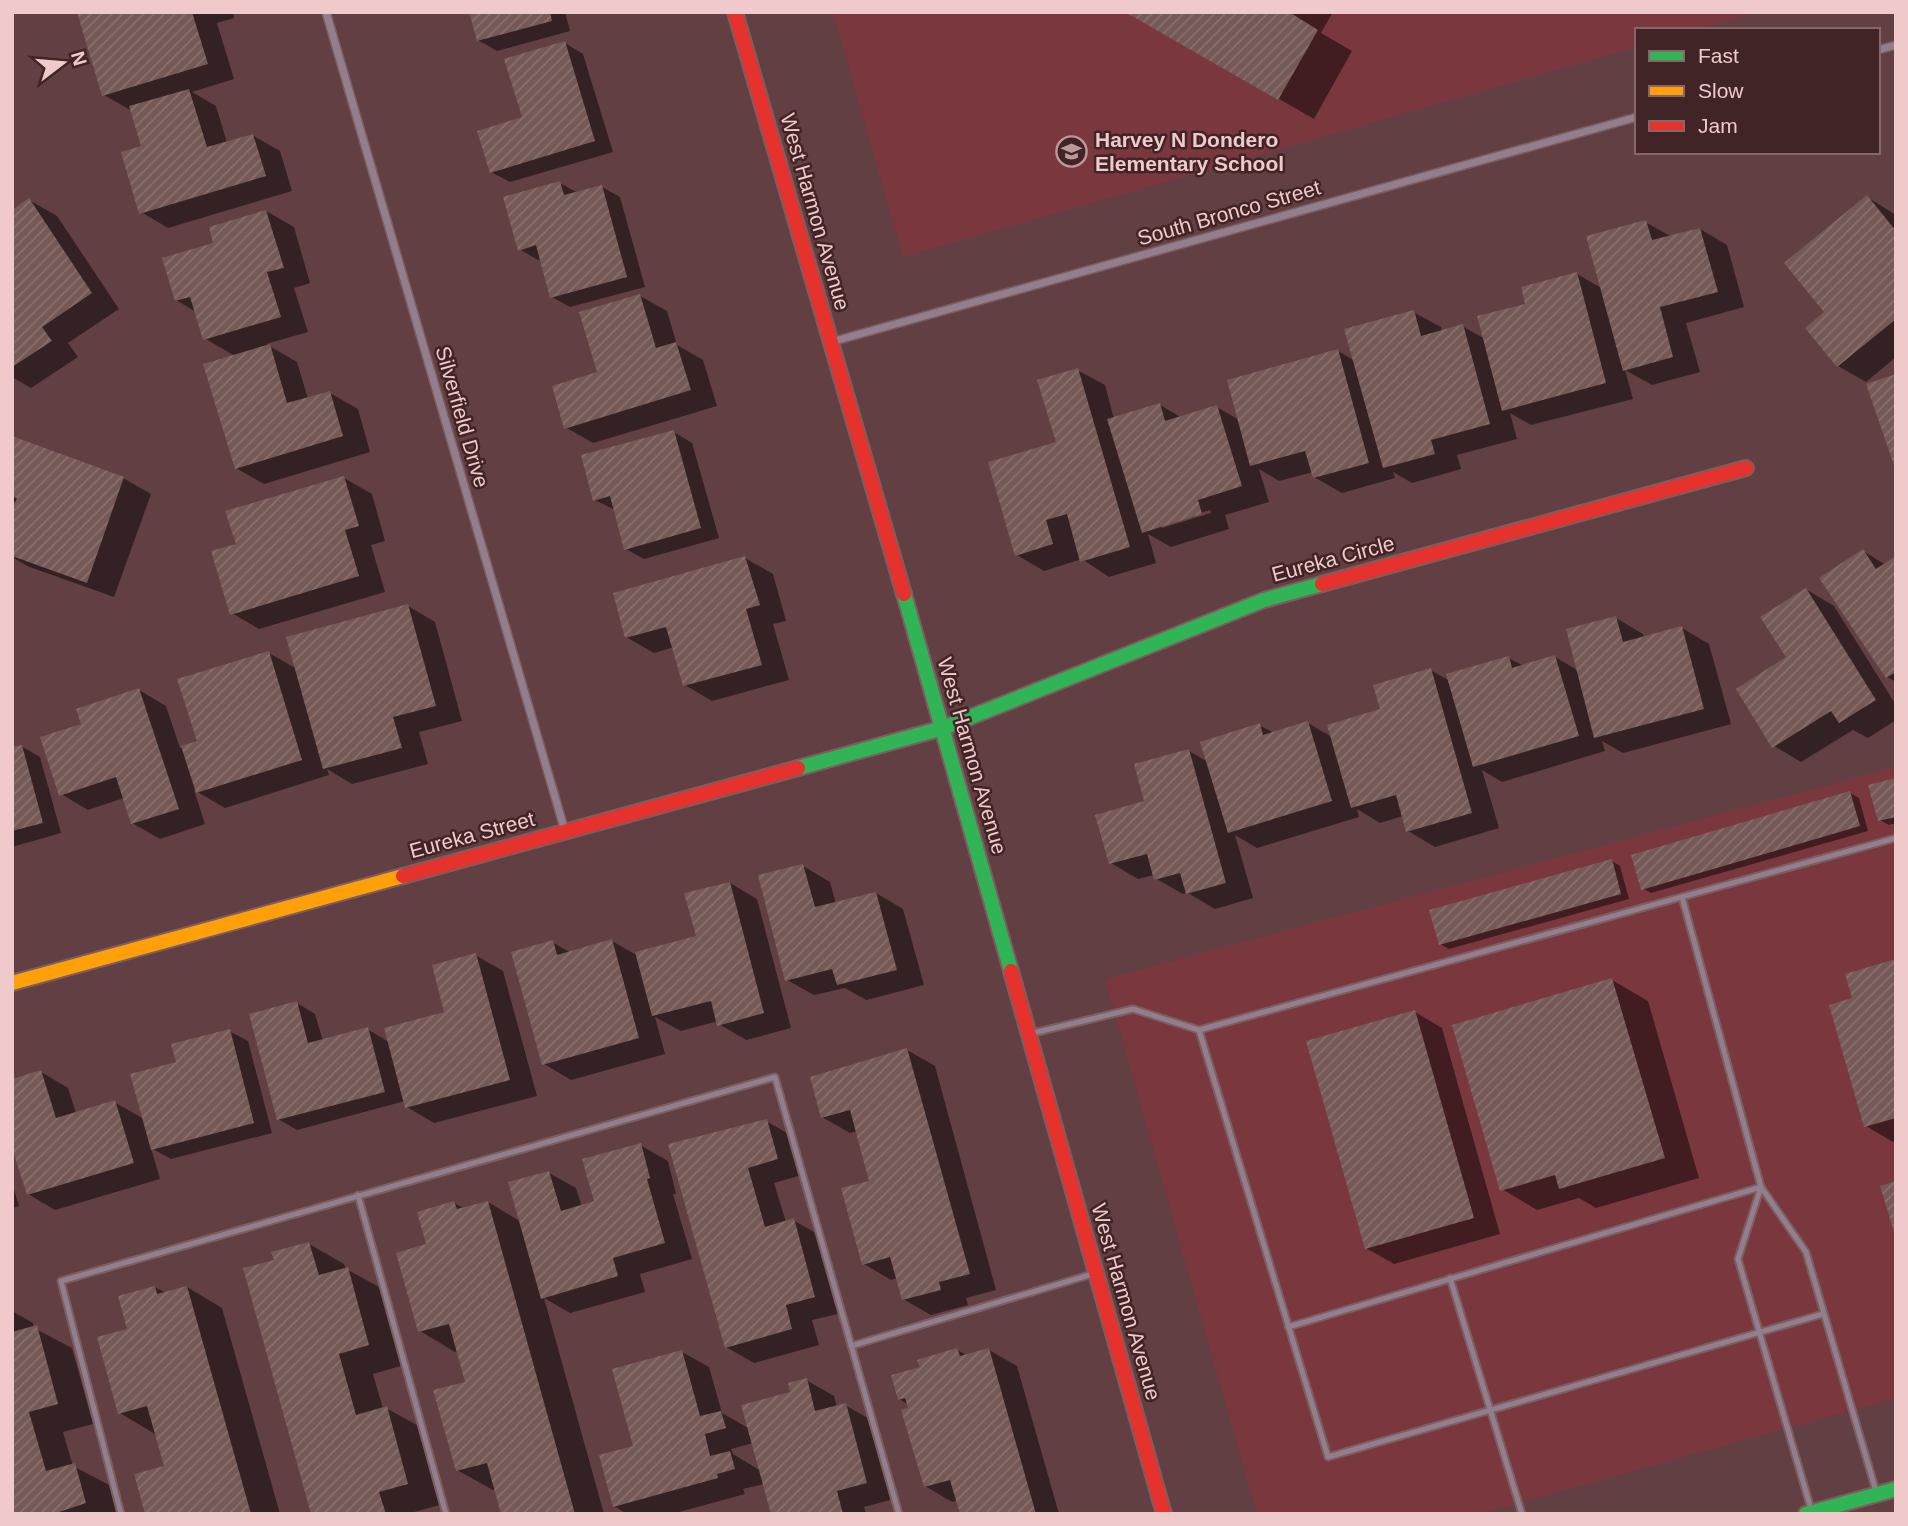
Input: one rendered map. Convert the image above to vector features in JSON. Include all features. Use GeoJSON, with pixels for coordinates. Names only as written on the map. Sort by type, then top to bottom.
{"type":"FeatureCollection","features":[{"type":"Feature","properties":{"kind":"street","name":"Silverfield Drive"},"geometry":{"type":"LineString","coordinates":[[326,12],[565,831]]}},
{"type":"Feature","properties":{"kind":"street","name":"West Harmon Avenue"},"geometry":{"type":"LineString","coordinates":[[734,12],[943,728],[1164,1514]]}},
{"type":"Feature","properties":{"kind":"street","name":"South Bronco Street"},"geometry":{"type":"LineString","coordinates":[[831,342],[1635,118]]}},
{"type":"Feature","properties":{"kind":"street","name":"Eureka Circle"},"geometry":{"type":"LineString","coordinates":[[943,728],[1264,600],[1746,468]]}},
{"type":"Feature","properties":{"kind":"street","name":"Eureka Street"},"geometry":{"type":"LineString","coordinates":[[12,983],[943,728]]}},
{"type":"Feature","properties":{"kind":"street"},"geometry":{"type":"LineString","coordinates":[[1809,1513],[1896,1489]]}},
{"type":"Feature","properties":{"kind":"lane"},"geometry":{"type":"LineString","coordinates":[[1029,1034],[1133,1009],[1199,1030],[1896,838]]}},
{"type":"Feature","properties":{"kind":"lane"},"geometry":{"type":"LineString","coordinates":[[1682,897],[1761,1186],[1806,1252],[1877,1494]]}},
{"type":"Feature","properties":{"kind":"lane"},"geometry":{"type":"LineString","coordinates":[[1199,1030],[1328,1457],[1823,1314]]}},
{"type":"Feature","properties":{"kind":"lane"},"geometry":{"type":"LineString","coordinates":[[121,1514],[61,1281],[775,1077],[899,1514]]}},
{"type":"Feature","properties":{"kind":"lane"},"geometry":{"type":"LineString","coordinates":[[1289,1327],[1761,1186]]}},
{"type":"Feature","properties":{"kind":"lane"},"geometry":{"type":"LineString","coordinates":[[1761,1186],[1738,1259],[1809,1513]]}},
{"type":"Feature","properties":{"kind":"lane"},"geometry":{"type":"LineString","coordinates":[[358,1195],[446,1514]]}},
{"type":"Feature","properties":{"kind":"lane"},"geometry":{"type":"LineString","coordinates":[[851,1346],[1096,1273]]}},
{"type":"Feature","properties":{"kind":"lane"},"geometry":{"type":"LineString","coordinates":[[1450,1278],[1522,1514]]}},
{"type":"Feature","properties":{"kind":"shaded area","name":"Harvey N Dondero Elementary School"},"geometry":{"type":"Polygon","coordinates":[[[833,12],[1757,12],[1703,28],[1635,28],[1635,48],[903,257],[833,12]]]}},
{"type":"Feature","properties":{"kind":"shaded area"},"geometry":{"type":"Polygon","coordinates":[[[1896,767],[1896,1398],[1479,1514],[1257,1514],[1105,979],[1896,767]]]}},
{"type":"Feature","properties":{"kind":"building"},"geometry":{"type":"Polygon","coordinates":[[[77,12],[192,12],[208,64],[102,96],[77,12]]]}},
{"type":"Feature","properties":{"kind":"building"},"geometry":{"type":"Polygon","coordinates":[[[469,12],[550,12],[552,21],[477,41],[469,12]]]}},
{"type":"Feature","properties":{"kind":"building"},"geometry":{"type":"Polygon","coordinates":[[[1125,12],[1289,12],[1318,30],[1278,100],[1125,12]]]}},
{"type":"Feature","properties":{"kind":"building"},"geometry":{"type":"Polygon","coordinates":[[[565,41],[595,141],[490,173],[477,131],[522,117],[504,59],[565,41]]]}},
{"type":"Feature","properties":{"kind":"building"},"geometry":{"type":"Polygon","coordinates":[[[189,89],[207,147],[253,134],[266,176],[139,214],[121,152],[141,146],[129,106],[189,89]]]}},
{"type":"Feature","properties":{"kind":"building"},"geometry":{"type":"Polygon","coordinates":[[[560,181],[564,195],[602,185],[627,277],[550,298],[536,245],[518,251],[503,197],[560,181]]]}},
{"type":"Feature","properties":{"kind":"building"},"geometry":{"type":"Polygon","coordinates":[[[1867,195],[1896,231],[1896,319],[1837,367],[1805,328],[1824,312],[1784,263],[1867,195]]]}},
{"type":"Feature","properties":{"kind":"building"},"geometry":{"type":"Polygon","coordinates":[[[29,198],[92,293],[42,327],[52,341],[12,367],[12,210],[29,198]]]}},
{"type":"Feature","properties":{"kind":"building"},"geometry":{"type":"Polygon","coordinates":[[[266,210],[284,268],[267,272],[281,317],[203,340],[190,297],[175,301],[162,258],[213,243],[209,227],[266,210]]]}},
{"type":"Feature","properties":{"kind":"building"},"geometry":{"type":"Polygon","coordinates":[[[1646,220],[1652,240],[1700,228],[1718,292],[1660,307],[1673,357],[1623,371],[1586,236],[1646,220]]]}},
{"type":"Feature","properties":{"kind":"building"},"geometry":{"type":"Polygon","coordinates":[[[1577,272],[1606,383],[1502,411],[1477,316],[1525,304],[1521,287],[1577,272]]]}},
{"type":"Feature","properties":{"kind":"building"},"geometry":{"type":"Polygon","coordinates":[[[640,294],[656,348],[676,342],[691,390],[564,429],[552,386],[597,372],[579,312],[640,294]]]}},
{"type":"Feature","properties":{"kind":"building"},"geometry":{"type":"Polygon","coordinates":[[[1414,310],[1421,336],[1463,324],[1490,424],[1431,440],[1435,454],[1383,468],[1344,329],[1414,310]]]}},
{"type":"Feature","properties":{"kind":"building"},"geometry":{"type":"Polygon","coordinates":[[[270,344],[287,403],[330,391],[343,436],[235,469],[203,364],[270,344]]]}},
{"type":"Feature","properties":{"kind":"building"},"geometry":{"type":"Polygon","coordinates":[[[1338,349],[1369,463],[1313,478],[1305,451],[1250,466],[1227,380],[1338,349]]]}},
{"type":"Feature","properties":{"kind":"building"},"geometry":{"type":"Polygon","coordinates":[[[1078,368],[1130,547],[1080,562],[1067,514],[1046,520],[1053,544],[1015,556],[988,462],[1056,442],[1037,380],[1078,368]]]}},
{"type":"Feature","properties":{"kind":"building"},"geometry":{"type":"Polygon","coordinates":[[[1896,374],[1896,468],[1895,468],[1866,384],[1896,374]]]}},
{"type":"Feature","properties":{"kind":"building"},"geometry":{"type":"Polygon","coordinates":[[[1160,403],[1165,421],[1217,405],[1242,486],[1198,500],[1202,514],[1142,533],[1107,419],[1160,403]]]}},
{"type":"Feature","properties":{"kind":"building"},"geometry":{"type":"Polygon","coordinates":[[[674,430],[701,528],[624,550],[610,496],[593,501],[581,455],[674,430]]]}},
{"type":"Feature","properties":{"kind":"building"},"geometry":{"type":"Polygon","coordinates":[[[12,436],[124,477],[87,583],[12,556],[12,511],[17,498],[12,497],[12,436]]]}},
{"type":"Feature","properties":{"kind":"building"},"geometry":{"type":"Polygon","coordinates":[[[344,476],[359,526],[345,530],[359,576],[230,615],[211,551],[236,544],[225,511],[344,476]]]}},
{"type":"Feature","properties":{"kind":"building"},"geometry":{"type":"Polygon","coordinates":[[[1863,549],[1876,569],[1896,556],[1896,672],[1886,678],[1819,578],[1863,549]]]}},
{"type":"Feature","properties":{"kind":"building"},"geometry":{"type":"Polygon","coordinates":[[[745,556],[760,605],[746,609],[762,665],[683,686],[666,627],[625,638],[613,593],[745,556]]]}},
{"type":"Feature","properties":{"kind":"building"},"geometry":{"type":"Polygon","coordinates":[[[1806,588],[1876,700],[1839,723],[1831,711],[1772,748],[1736,689],[1786,657],[1760,617],[1806,588]]]}},
{"type":"Feature","properties":{"kind":"building"},"geometry":{"type":"Polygon","coordinates":[[[408,604],[436,706],[393,717],[402,748],[323,769],[286,637],[408,604]]]}},
{"type":"Feature","properties":{"kind":"building"},"geometry":{"type":"Polygon","coordinates":[[[1616,616],[1623,642],[1682,626],[1704,709],[1594,738],[1566,629],[1616,616]]]}},
{"type":"Feature","properties":{"kind":"building"},"geometry":{"type":"Polygon","coordinates":[[[269,651],[302,760],[196,793],[181,746],[197,741],[177,679],[269,651]]]}},
{"type":"Feature","properties":{"kind":"building"},"geometry":{"type":"Polygon","coordinates":[[[1555,655],[1579,736],[1473,767],[1446,674],[1509,656],[1512,668],[1555,655]]]}},
{"type":"Feature","properties":{"kind":"building"},"geometry":{"type":"Polygon","coordinates":[[[1431,668],[1472,813],[1406,832],[1396,795],[1351,808],[1327,725],[1380,709],[1373,685],[1431,668]]]}},
{"type":"Feature","properties":{"kind":"building"},"geometry":{"type":"Polygon","coordinates":[[[139,688],[179,809],[131,824],[116,777],[59,796],[40,737],[81,724],[76,709],[139,688]]]}},
{"type":"Feature","properties":{"kind":"building"},"geometry":{"type":"Polygon","coordinates":[[[1308,721],[1332,801],[1228,833],[1200,742],[1260,723],[1263,735],[1308,721]]]}},
{"type":"Feature","properties":{"kind":"building"},"geometry":{"type":"Polygon","coordinates":[[[22,745],[43,823],[12,831],[12,747],[22,745]]]}},
{"type":"Feature","properties":{"kind":"building"},"geometry":{"type":"Polygon","coordinates":[[[1189,749],[1226,883],[1186,894],[1180,873],[1154,880],[1147,854],[1109,864],[1095,815],[1144,801],[1134,764],[1189,749]]]}},
{"type":"Feature","properties":{"kind":"building"},"geometry":{"type":"Polygon","coordinates":[[[1896,778],[1896,817],[1878,821],[1868,785],[1896,778]]]}},
{"type":"Feature","properties":{"kind":"building"},"geometry":{"type":"Polygon","coordinates":[[[1850,791],[1860,826],[1641,890],[1631,855],[1850,791]]]}},
{"type":"Feature","properties":{"kind":"building"},"geometry":{"type":"Polygon","coordinates":[[[1612,859],[1621,894],[1439,945],[1429,910],[1612,859]]]}},
{"type":"Feature","properties":{"kind":"building"},"geometry":{"type":"Polygon","coordinates":[[[803,864],[815,907],[876,892],[897,970],[837,985],[832,969],[785,981],[758,875],[803,864]]]}},
{"type":"Feature","properties":{"kind":"building"},"geometry":{"type":"Polygon","coordinates":[[[730,882],[764,1013],[717,1026],[711,1001],[652,1016],[635,952],[696,936],[684,893],[730,882]]]}},
{"type":"Feature","properties":{"kind":"building"},"geometry":{"type":"Polygon","coordinates":[[[612,939],[639,1038],[542,1065],[511,952],[553,940],[557,955],[612,939]]]}},
{"type":"Feature","properties":{"kind":"building"},"geometry":{"type":"Polygon","coordinates":[[[476,953],[510,1080],[405,1108],[384,1028],[444,1012],[432,965],[476,953]]]}},
{"type":"Feature","properties":{"kind":"building"},"geometry":{"type":"Polygon","coordinates":[[[1896,959],[1896,1118],[1864,1127],[1829,1005],[1852,998],[1845,974],[1896,959]]]}},
{"type":"Feature","properties":{"kind":"building"},"geometry":{"type":"Polygon","coordinates":[[[1612,978],[1665,1158],[1559,1189],[1555,1175],[1500,1191],[1452,1025],[1612,978]]]}},
{"type":"Feature","properties":{"kind":"building"},"geometry":{"type":"Polygon","coordinates":[[[297,1001],[308,1043],[368,1027],[385,1092],[277,1120],[249,1014],[297,1001]]]}},
{"type":"Feature","properties":{"kind":"building"},"geometry":{"type":"Polygon","coordinates":[[[1415,1010],[1474,1218],[1365,1249],[1306,1041],[1415,1010]]]}},
{"type":"Feature","properties":{"kind":"building"},"geometry":{"type":"Polygon","coordinates":[[[230,1029],[254,1123],[151,1150],[130,1074],[176,1062],[171,1044],[230,1029]]]}},
{"type":"Feature","properties":{"kind":"building"},"geometry":{"type":"Polygon","coordinates":[[[907,1048],[970,1274],[939,1282],[941,1290],[902,1300],[890,1257],[862,1265],[841,1188],[869,1181],[850,1110],[821,1118],[810,1077],[907,1048]]]}},
{"type":"Feature","properties":{"kind":"building"},"geometry":{"type":"Polygon","coordinates":[[[41,1070],[56,1118],[115,1100],[134,1163],[27,1195],[12,1148],[12,1079],[41,1070]]]}},
{"type":"Feature","properties":{"kind":"building"},"geometry":{"type":"Polygon","coordinates":[[[767,1119],[778,1159],[748,1168],[765,1227],[794,1218],[815,1297],[786,1305],[792,1329],[725,1348],[668,1144],[767,1119]]]}},
{"type":"Feature","properties":{"kind":"building"},"geometry":{"type":"Polygon","coordinates":[[[641,1143],[650,1178],[647,1179],[665,1243],[613,1258],[618,1276],[541,1299],[508,1182],[549,1171],[561,1211],[594,1201],[582,1159],[641,1143]]]}},
{"type":"Feature","properties":{"kind":"building"},"geometry":{"type":"Polygon","coordinates":[[[1896,1181],[1896,1235],[1895,1235],[1880,1186],[1896,1181]]]}},
{"type":"Feature","properties":{"kind":"building"},"geometry":{"type":"Polygon","coordinates":[[[454,1201],[457,1209],[488,1201],[575,1514],[501,1514],[487,1463],[456,1471],[433,1390],[465,1382],[449,1324],[418,1332],[396,1253],[426,1244],[417,1212],[454,1201]]]}},
{"type":"Feature","properties":{"kind":"building"},"geometry":{"type":"Polygon","coordinates":[[[309,1242],[319,1275],[348,1267],[369,1345],[339,1354],[356,1415],[387,1406],[408,1484],[379,1492],[386,1514],[311,1514],[243,1268],[274,1260],[271,1252],[309,1242]]]}},
{"type":"Feature","properties":{"kind":"building"},"geometry":{"type":"Polygon","coordinates":[[[155,1286],[157,1294],[187,1286],[251,1514],[145,1514],[134,1474],[164,1466],[147,1406],[118,1414],[97,1337],[127,1329],[118,1296],[155,1286]]]}},
{"type":"Feature","properties":{"kind":"building"},"geometry":{"type":"Polygon","coordinates":[[[37,1325],[58,1404],[29,1412],[46,1471],[75,1463],[86,1503],[53,1514],[12,1514],[12,1332],[37,1325]]]}},
{"type":"Feature","properties":{"kind":"building"},"geometry":{"type":"Polygon","coordinates":[[[957,1348],[960,1356],[989,1348],[1036,1514],[960,1514],[950,1480],[924,1487],[901,1410],[908,1408],[905,1398],[898,1400],[891,1375],[920,1367],[917,1360],[957,1348]]]}},
{"type":"Feature","properties":{"kind":"building"},"geometry":{"type":"Polygon","coordinates":[[[682,1350],[700,1416],[721,1411],[726,1428],[705,1434],[710,1456],[730,1451],[735,1469],[717,1474],[718,1478],[613,1507],[599,1455],[633,1446],[612,1369],[682,1350]]]}},
{"type":"Feature","properties":{"kind":"building"},"geometry":{"type":"Polygon","coordinates":[[[807,1378],[815,1411],[846,1403],[867,1483],[837,1491],[843,1514],[771,1514],[741,1405],[790,1392],[788,1383],[807,1378]]]}},
{"type":"Feature","properties":{"kind":"traffic: fast"},"geometry":{"type":"LineString","coordinates":[[798,768],[943,728],[1264,600],[1322,584]]}},
{"type":"Feature","properties":{"kind":"traffic: fast"},"geometry":{"type":"LineString","coordinates":[[904,594],[1011,971]]}},
{"type":"Feature","properties":{"kind":"traffic: fast"},"geometry":{"type":"LineString","coordinates":[[1806,1514],[1896,1489]]}},
{"type":"Feature","properties":{"kind":"traffic: slow"},"geometry":{"type":"LineString","coordinates":[[12,983],[403,876]]}},
{"type":"Feature","properties":{"kind":"traffic: jam"},"geometry":{"type":"LineString","coordinates":[[735,12],[904,594]]}},
{"type":"Feature","properties":{"kind":"traffic: jam"},"geometry":{"type":"LineString","coordinates":[[1322,584],[1746,468]]}},
{"type":"Feature","properties":{"kind":"traffic: jam"},"geometry":{"type":"LineString","coordinates":[[403,876],[798,768]]}},
{"type":"Feature","properties":{"kind":"traffic: jam"},"geometry":{"type":"LineString","coordinates":[[1011,971],[1164,1514]]}},
{"type":"Feature","properties":{"kind":"place","name":"Harvey N Dondero Elementary School"},"geometry":{"type":"Point","coordinates":[1072,152]}}]}
